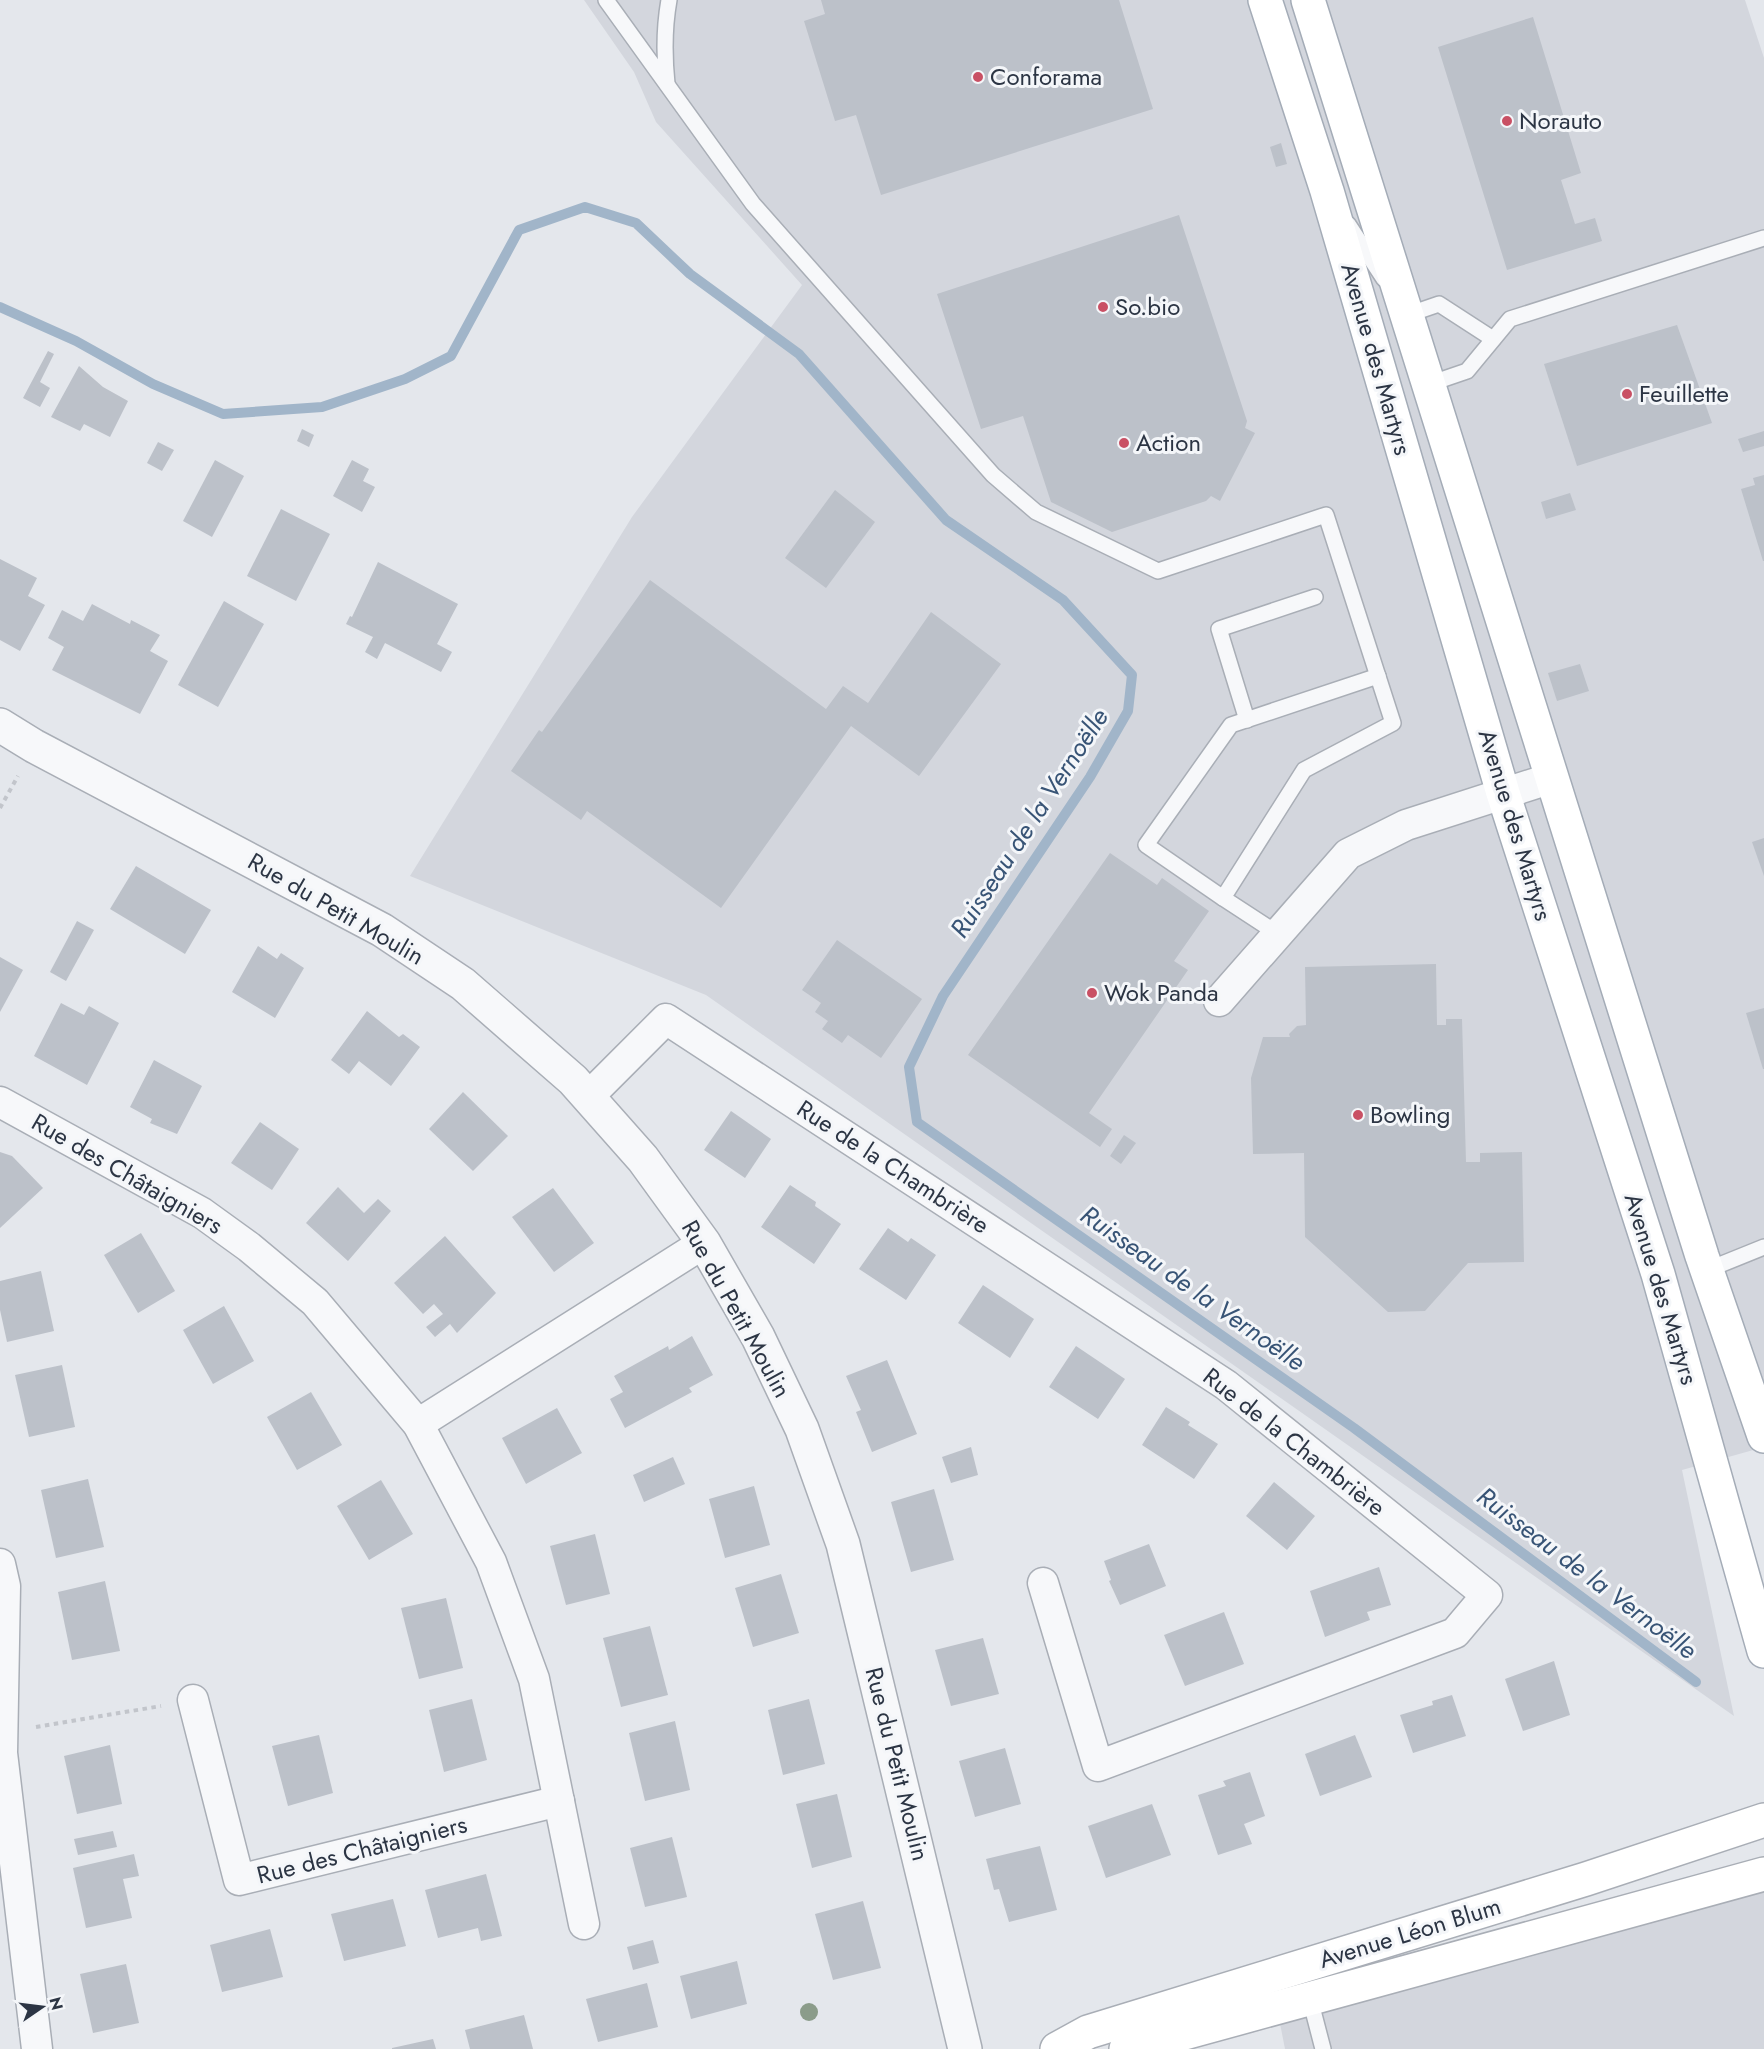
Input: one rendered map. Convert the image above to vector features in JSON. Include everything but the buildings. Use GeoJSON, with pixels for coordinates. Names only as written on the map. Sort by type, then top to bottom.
{"type":"FeatureCollection","features":[{"type":"Feature","properties":{"kind":"main road","name":"Avenue des Martyrs"},"geometry":{"type":"LineString","coordinates":[[1264,0],[1326,191],[1503,793],[1658,1274],[1764,1651]]}},
{"type":"Feature","properties":{"kind":"main road","name":"Avenue des Martyrs"},"geometry":{"type":"LineString","coordinates":[[1308,0],[1707,1270],[1764,1436]]}},
{"type":"Feature","properties":{"kind":"main road","name":"Avenue Léon Blum"},"geometry":{"type":"LineString","coordinates":[[1057,2049],[1088,2032],[1586,1880],[1764,1820]]}},
{"type":"Feature","properties":{"kind":"main road","name":"Avenue Léon Blum"},"geometry":{"type":"LineString","coordinates":[[1126,2049],[1764,1874]]}},
{"type":"Feature","properties":{"kind":"street","name":"Rue du Petit Moulin"},"geometry":{"type":"LineString","coordinates":[[0,725],[34,746],[382,930],[463,984],[573,1080],[643,1159],[704,1243],[758,1337],[802,1429],[843,1544],[965,2049]]}},
{"type":"Feature","properties":{"kind":"street"},"geometry":{"type":"LineString","coordinates":[[1219,1001],[1348,854],[1406,825],[1552,778]]}},
{"type":"Feature","properties":{"kind":"street","name":"Rue de la Chambrière"},"geometry":{"type":"LineString","coordinates":[[588,1097],[666,1019],[1226,1385],[1487,1595],[1455,1633],[1098,1766],[1043,1583]]}},
{"type":"Feature","properties":{"kind":"street","name":"Rue des Châtaigniers"},"geometry":{"type":"LineString","coordinates":[[0,1102],[202,1213],[249,1247],[315,1302],[418,1424],[491,1562],[534,1679],[584,1924]]}},
{"type":"Feature","properties":{"kind":"street"},"geometry":{"type":"LineString","coordinates":[[418,1424],[704,1243]]}},
{"type":"Feature","properties":{"kind":"street"},"geometry":{"type":"LineString","coordinates":[[0,1564],[5,1586],[1,1746],[37,2049]]}},
{"type":"Feature","properties":{"kind":"street","name":"Rue des Châtaigniers"},"geometry":{"type":"LineString","coordinates":[[193,1700],[239,1880],[559,1801]]}},
{"type":"Feature","properties":{"kind":"lane"},"geometry":{"type":"LineString","coordinates":[[606,0],[753,204],[993,475],[1036,512],[1158,571],[1326,515],[1393,723],[1304,770],[1223,898]]}},
{"type":"Feature","properties":{"kind":"lane"},"geometry":{"type":"LineString","coordinates":[[668,86],[664,56],[669,0]]}},
{"type":"Feature","properties":{"kind":"lane"},"geometry":{"type":"LineString","coordinates":[[1326,191],[1407,315],[1439,304],[1493,339]]}},
{"type":"Feature","properties":{"kind":"lane"},"geometry":{"type":"LineString","coordinates":[[1429,384],[1467,371],[1510,319],[1764,238]]}},
{"type":"Feature","properties":{"kind":"lane"},"geometry":{"type":"LineString","coordinates":[[1247,720],[1220,629],[1315,597]]}},
{"type":"Feature","properties":{"kind":"lane"},"geometry":{"type":"LineString","coordinates":[[1278,934],[1146,845],[1231,725],[1378,676]]}},
{"type":"Feature","properties":{"kind":"lane"},"geometry":{"type":"LineString","coordinates":[[1707,1270],[1764,1247]]}},
{"type":"Feature","properties":{"kind":"lane"},"geometry":{"type":"LineString","coordinates":[[1310,1998],[1323,2049]]}},
{"type":"Feature","properties":{"kind":"path"},"geometry":{"type":"LineString","coordinates":[[1,1746],[193,1700]]}},
{"type":"Feature","properties":{"kind":"shaded area"},"geometry":{"type":"Polygon","coordinates":[[[584,0],[1745,0],[1764,58],[1764,1447],[1682,1470],[1734,1716],[706,995],[410,876],[632,517],[802,285],[656,122],[634,72],[584,0]]]}},
{"type":"Feature","properties":{"kind":"shaded area"},"geometry":{"type":"Polygon","coordinates":[[[1764,1874],[1764,2049],[1285,2049],[1277,2008],[1764,1874]]]}},
{"type":"Feature","properties":{"kind":"waterway","name":"Ruisseau de la Vernoëlle"},"geometry":{"type":"LineString","coordinates":[[0,307],[76,341],[153,384],[223,414],[322,407],[405,379],[451,356],[519,230],[585,207],[636,223],[690,274],[799,354],[946,520],[1063,600],[1132,675],[1128,711],[1090,777],[943,996],[909,1067],[917,1122],[1354,1428],[1696,1682]]}},
{"type":"Feature","properties":{"kind":"place","name":"Conforama"},"geometry":{"type":"Point","coordinates":[978,77]}},
{"type":"Feature","properties":{"kind":"place","name":"Norauto"},"geometry":{"type":"Point","coordinates":[1507,121]}},
{"type":"Feature","properties":{"kind":"place","name":"So.bio"},"geometry":{"type":"Point","coordinates":[1103,307]}},
{"type":"Feature","properties":{"kind":"place","name":"Feuillette"},"geometry":{"type":"Point","coordinates":[1627,394]}},
{"type":"Feature","properties":{"kind":"place","name":"Action"},"geometry":{"type":"Point","coordinates":[1124,443]}},
{"type":"Feature","properties":{"kind":"place","name":"Wok Panda"},"geometry":{"type":"Point","coordinates":[1092,993]}},
{"type":"Feature","properties":{"kind":"place","name":"Bowling"},"geometry":{"type":"Point","coordinates":[1358,1115]}}]}
